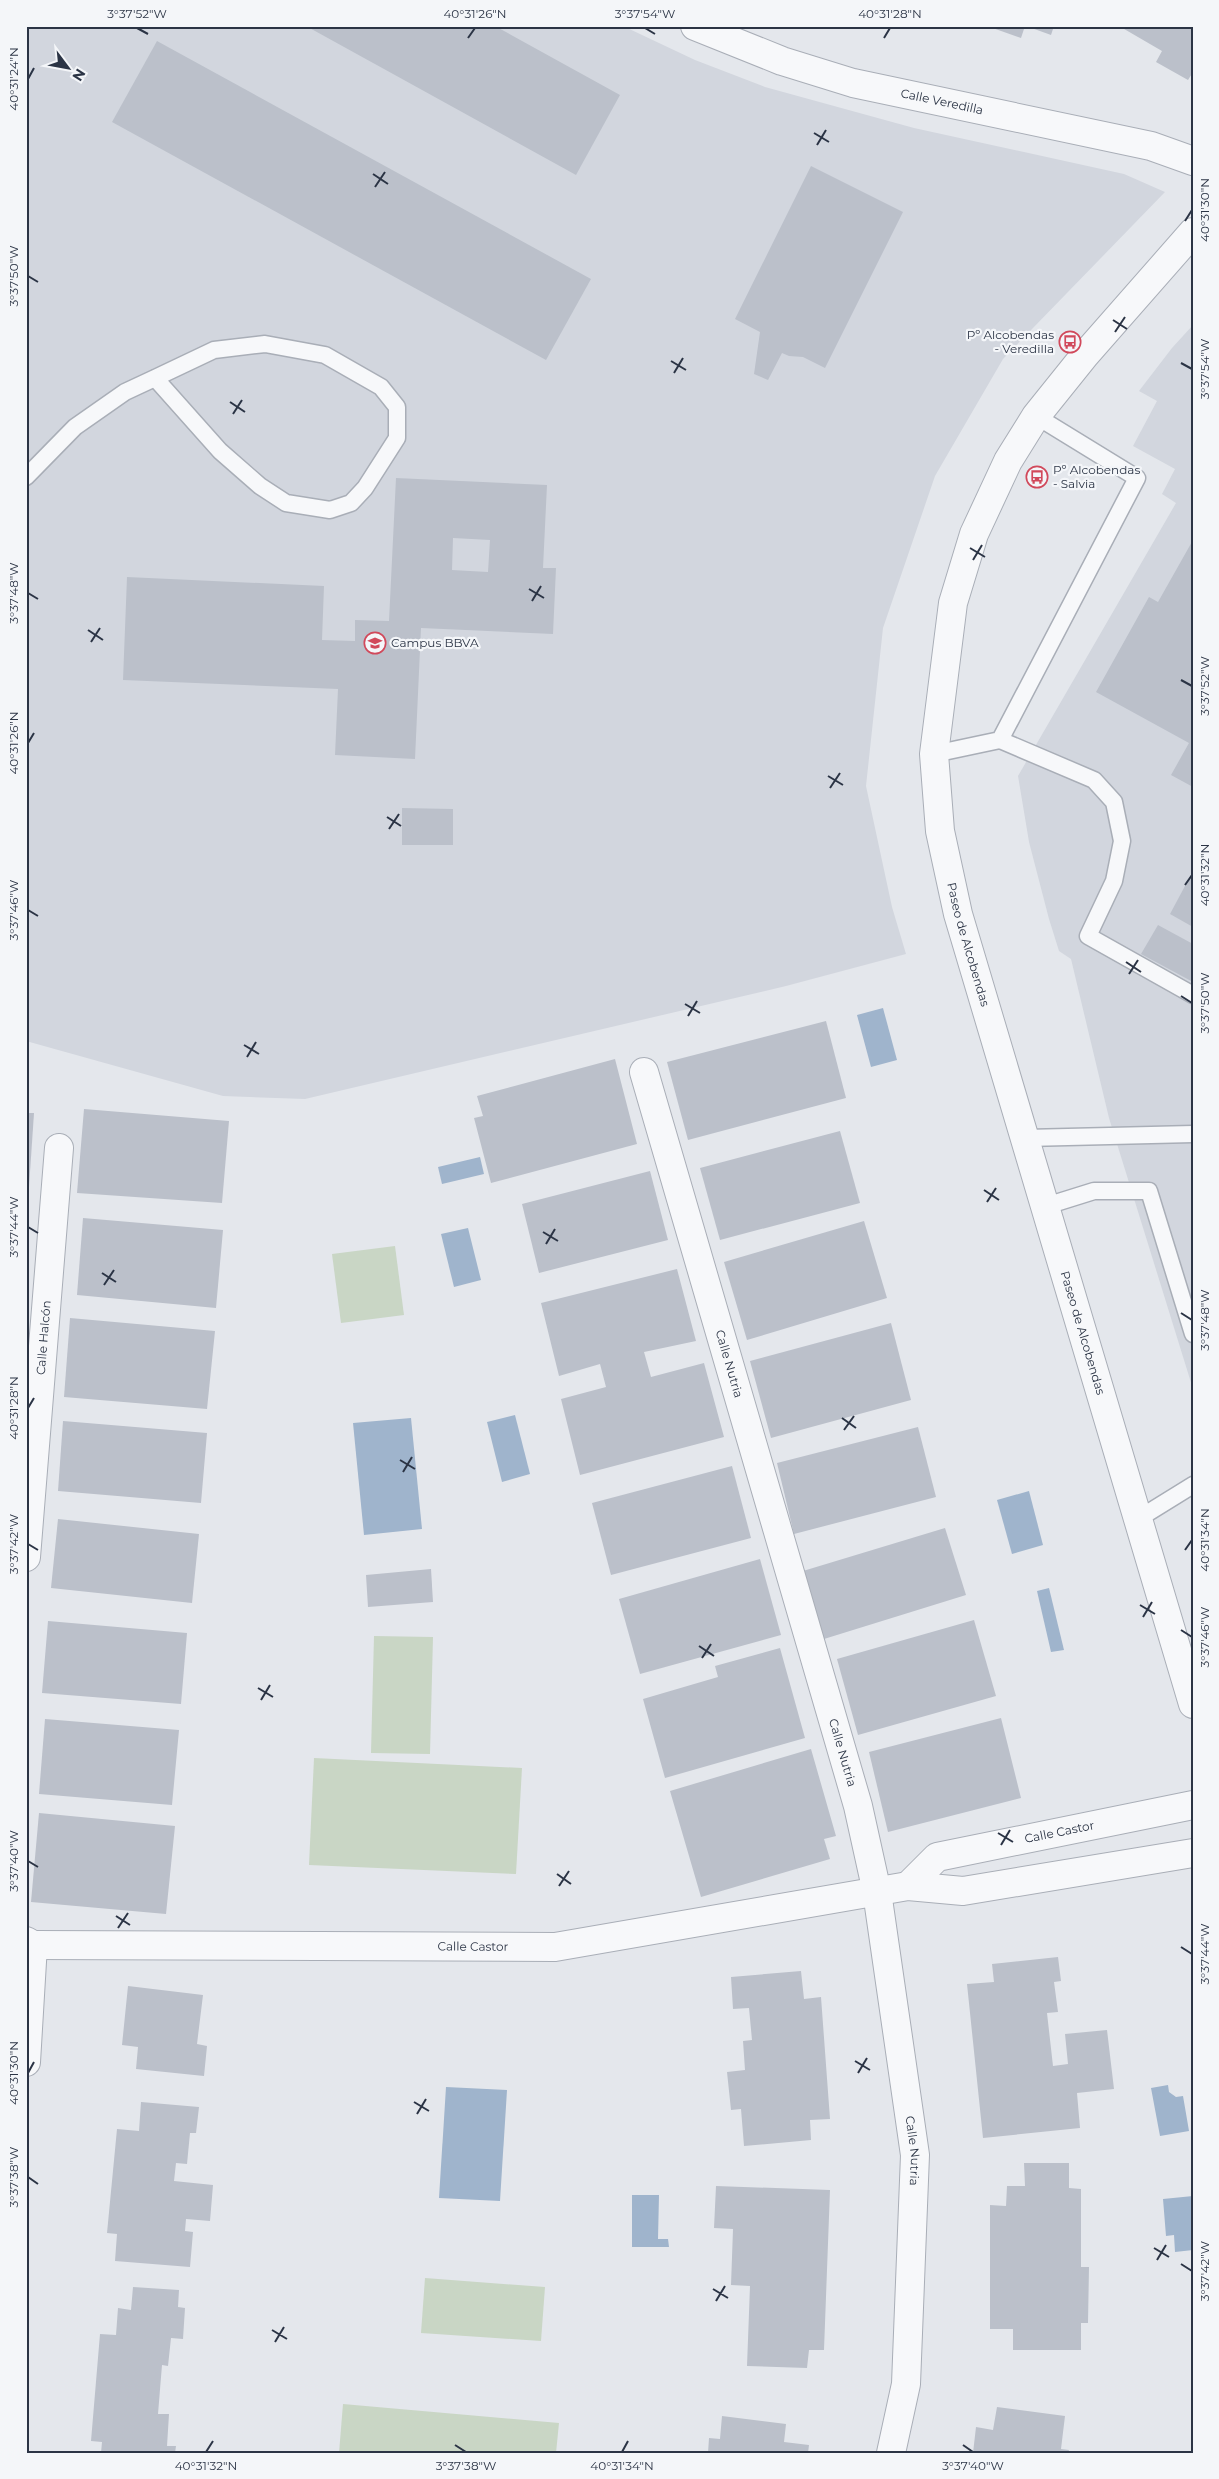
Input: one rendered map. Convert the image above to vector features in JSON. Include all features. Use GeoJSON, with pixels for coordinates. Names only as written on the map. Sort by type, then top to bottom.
{"type":"FeatureCollection","features":[{"type":"Feature","properties":{"kind":"street","name":"Calle Veredilla"},"geometry":{"type":"LineString","coordinates":[[695,26],[782,61],[853,83],[1151,146],[1193,161]]}},
{"type":"Feature","properties":{"kind":"street","name":"Paseo de Alcobendas"},"geometry":{"type":"LineString","coordinates":[[1193,232],[1085,355],[1036,416],[1008,461],[974,534],[953,603],[934,754],[940,832],[958,914],[1193,1704]]}},
{"type":"Feature","properties":{"kind":"street","name":"Calle Nutria"},"geometry":{"type":"LineString","coordinates":[[644,1072],[858,1806],[877,1892],[915,2155],[906,2384],[891,2453]]}},
{"type":"Feature","properties":{"kind":"street","name":"Calle Halcón"},"geometry":{"type":"LineString","coordinates":[[26,1557],[59,1148]]}},
{"type":"Feature","properties":{"kind":"street","name":"Calle Castor"},"geometry":{"type":"LineString","coordinates":[[908,1886],[938,1857],[1193,1805]]}},
{"type":"Feature","properties":{"kind":"street","name":"Calle Castor"},"geometry":{"type":"LineString","coordinates":[[30,1943],[555,1947],[908,1886],[963,1891],[1193,1853]]}},
{"type":"Feature","properties":{"kind":"street"},"geometry":{"type":"LineString","coordinates":[[26,2062],[30,1943]]}},
{"type":"Feature","properties":{"kind":"lane"},"geometry":{"type":"LineString","coordinates":[[26,477],[75,427],[125,392],[214,350],[265,344],[325,355],[381,387],[397,407],[397,438],[365,488],[351,503],[330,510],[286,503],[260,486],[220,451],[155,378]]}},
{"type":"Feature","properties":{"kind":"lane"},"geometry":{"type":"LineString","coordinates":[[1000,740],[1137,478],[1036,416]]}},
{"type":"Feature","properties":{"kind":"lane"},"geometry":{"type":"LineString","coordinates":[[934,754],[1000,740],[1094,780],[1114,802],[1122,841],[1114,881],[1088,936],[1193,996]]}},
{"type":"Feature","properties":{"kind":"lane"},"geometry":{"type":"LineString","coordinates":[[1026,1138],[1193,1134]]}},
{"type":"Feature","properties":{"kind":"lane"},"geometry":{"type":"LineString","coordinates":[[1046,1206],[1094,1191],[1149,1190],[1193,1334]]}},
{"type":"Feature","properties":{"kind":"lane"},"geometry":{"type":"LineString","coordinates":[[1138,1519],[1193,1485]]}},
{"type":"Feature","properties":{"kind":"shaded area","name":"Campus BBVA"},"geometry":{"type":"Polygon","coordinates":[[[26,26],[623,26],[695,60],[765,87],[914,128],[1124,174],[1165,192],[1003,359],[935,476],[883,628],[866,786],[892,907],[906,954],[786,986],[305,1099],[223,1096],[26,1041],[26,26]]]}},
{"type":"Feature","properties":{"kind":"shaded area"},"geometry":{"type":"Polygon","coordinates":[[[1193,325],[1193,1389],[1109,1118],[1071,959],[1059,951],[1049,919],[1029,842],[1018,776],[1176,503],[1162,494],[1175,469],[1133,446],[1157,401],[1139,391],[1172,348],[1193,325]]]}},
{"type":"Feature","properties":{"kind":"green space"},"geometry":{"type":"Polygon","coordinates":[[[395,1246],[404,1315],[341,1323],[332,1254],[395,1246]]]}},
{"type":"Feature","properties":{"kind":"green space"},"geometry":{"type":"Polygon","coordinates":[[[374,1636],[433,1637],[430,1754],[371,1753],[374,1636]]]}},
{"type":"Feature","properties":{"kind":"green space"},"geometry":{"type":"Polygon","coordinates":[[[314,1758],[522,1768],[516,1874],[309,1865],[314,1758]]]}},
{"type":"Feature","properties":{"kind":"green space"},"geometry":{"type":"Polygon","coordinates":[[[425,2278],[545,2287],[541,2341],[421,2333],[425,2278]]]}},
{"type":"Feature","properties":{"kind":"green space"},"geometry":{"type":"Polygon","coordinates":[[[343,2404],[559,2423],[556,2453],[339,2453],[343,2404]]]}},
{"type":"Feature","properties":{"kind":"water"},"geometry":{"type":"Polygon","coordinates":[[[883,1008],[897,1060],[871,1067],[857,1015],[883,1008]]]}},
{"type":"Feature","properties":{"kind":"water"},"geometry":{"type":"Polygon","coordinates":[[[480,1157],[484,1174],[442,1184],[438,1167],[480,1157]]]}},
{"type":"Feature","properties":{"kind":"water"},"geometry":{"type":"Polygon","coordinates":[[[468,1228],[481,1280],[454,1287],[441,1234],[468,1228]]]}},
{"type":"Feature","properties":{"kind":"water"},"geometry":{"type":"Polygon","coordinates":[[[515,1415],[530,1474],[502,1482],[487,1422],[515,1415]]]}},
{"type":"Feature","properties":{"kind":"water"},"geometry":{"type":"Polygon","coordinates":[[[411,1418],[422,1529],[364,1535],[353,1423],[411,1418]]]}},
{"type":"Feature","properties":{"kind":"water"},"geometry":{"type":"Polygon","coordinates":[[[1029,1491],[1043,1545],[1012,1554],[997,1500],[1029,1491]]]}},
{"type":"Feature","properties":{"kind":"water"},"geometry":{"type":"Polygon","coordinates":[[[1049,1588],[1064,1650],[1051,1652],[1037,1591],[1049,1588]]]}},
{"type":"Feature","properties":{"kind":"water"},"geometry":{"type":"Polygon","coordinates":[[[1168,2085],[1169,2092],[1176,2097],[1183,2096],[1189,2131],[1160,2136],[1151,2088],[1168,2085]]]}},
{"type":"Feature","properties":{"kind":"water"},"geometry":{"type":"Polygon","coordinates":[[[446,2087],[507,2090],[500,2201],[439,2198],[446,2087]]]}},
{"type":"Feature","properties":{"kind":"water"},"geometry":{"type":"Polygon","coordinates":[[[632,2195],[659,2195],[658,2239],[668,2239],[669,2247],[632,2247],[632,2195]]]}},
{"type":"Feature","properties":{"kind":"water"},"geometry":{"type":"Polygon","coordinates":[[[1193,2196],[1193,2250],[1175,2252],[1174,2235],[1166,2236],[1163,2199],[1193,2196]]]}},
{"type":"Feature","properties":{"kind":"building"},"geometry":{"type":"Polygon","coordinates":[[[306,26],[495,26],[620,95],[576,175],[306,26]]]}},
{"type":"Feature","properties":{"kind":"building"},"geometry":{"type":"Polygon","coordinates":[[[987,26],[1025,26],[1021,38],[987,26]]]}},
{"type":"Feature","properties":{"kind":"building"},"geometry":{"type":"Polygon","coordinates":[[[1026,26],[1054,26],[1051,35],[1026,26]]]}},
{"type":"Feature","properties":{"kind":"building"},"geometry":{"type":"Polygon","coordinates":[[[1119,26],[1193,26],[1193,72],[1188,80],[1156,62],[1162,51],[1119,26]]]}},
{"type":"Feature","properties":{"kind":"building"},"geometry":{"type":"Polygon","coordinates":[[[157,41],[591,279],[546,360],[112,122],[157,41]]]}},
{"type":"Feature","properties":{"kind":"building"},"geometry":{"type":"Polygon","coordinates":[[[811,166],[903,212],[825,368],[803,357],[789,356],[782,353],[768,380],[754,374],[760,332],[735,319],[811,166]]]}},
{"type":"Feature","properties":{"kind":"building"},"geometry":{"type":"Polygon","coordinates":[[[396,478],[547,485],[543,568],[556,568],[553,634],[421,628],[415,759],[335,755],[338,689],[123,680],[127,577],[324,586],[322,640],[355,641],[355,620],[389,621],[396,478]],[[453,538],[452,570],[488,572],[490,540],[453,538]]]}},
{"type":"Feature","properties":{"kind":"building"},"geometry":{"type":"Polygon","coordinates":[[[1193,540],[1193,787],[1171,775],[1189,743],[1096,692],[1149,597],[1158,602],[1193,540]]]}},
{"type":"Feature","properties":{"kind":"building"},"geometry":{"type":"Polygon","coordinates":[[[402,808],[453,809],[453,845],[402,845],[402,808]]]}},
{"type":"Feature","properties":{"kind":"building"},"geometry":{"type":"Polygon","coordinates":[[[1193,871],[1193,927],[1170,914],[1193,871]]]}},
{"type":"Feature","properties":{"kind":"building"},"geometry":{"type":"Polygon","coordinates":[[[1158,925],[1193,944],[1193,982],[1141,954],[1158,925]]]}},
{"type":"Feature","properties":{"kind":"building"},"geometry":{"type":"Polygon","coordinates":[[[826,1021],[846,1098],[688,1140],[667,1062],[826,1021]]]}},
{"type":"Feature","properties":{"kind":"building"},"geometry":{"type":"Polygon","coordinates":[[[615,1059],[637,1144],[491,1183],[474,1118],[483,1116],[477,1096],[615,1059]]]}},
{"type":"Feature","properties":{"kind":"building"},"geometry":{"type":"Polygon","coordinates":[[[84,1109],[229,1121],[222,1203],[77,1193],[84,1109]]]}},
{"type":"Feature","properties":{"kind":"building"},"geometry":{"type":"Polygon","coordinates":[[[26,1113],[34,1113],[29,1187],[26,1187],[26,1113]]]}},
{"type":"Feature","properties":{"kind":"building"},"geometry":{"type":"Polygon","coordinates":[[[840,1131],[860,1203],[720,1240],[700,1168],[840,1131]]]}},
{"type":"Feature","properties":{"kind":"building"},"geometry":{"type":"Polygon","coordinates":[[[650,1171],[668,1240],[539,1273],[522,1204],[650,1171]]]}},
{"type":"Feature","properties":{"kind":"building"},"geometry":{"type":"Polygon","coordinates":[[[83,1218],[223,1230],[216,1308],[77,1295],[83,1218]]]}},
{"type":"Feature","properties":{"kind":"building"},"geometry":{"type":"Polygon","coordinates":[[[864,1221],[887,1298],[747,1340],[724,1262],[864,1221]]]}},
{"type":"Feature","properties":{"kind":"building"},"geometry":{"type":"Polygon","coordinates":[[[677,1269],[696,1341],[644,1352],[651,1377],[704,1363],[724,1437],[580,1475],[561,1399],[606,1387],[600,1364],[559,1376],[541,1303],[677,1269]]]}},
{"type":"Feature","properties":{"kind":"building"},"geometry":{"type":"Polygon","coordinates":[[[70,1318],[215,1331],[207,1409],[64,1397],[70,1318]]]}},
{"type":"Feature","properties":{"kind":"building"},"geometry":{"type":"Polygon","coordinates":[[[891,1323],[911,1400],[771,1438],[750,1361],[891,1323]]]}},
{"type":"Feature","properties":{"kind":"building"},"geometry":{"type":"Polygon","coordinates":[[[63,1421],[207,1433],[201,1503],[58,1491],[63,1421]]]}},
{"type":"Feature","properties":{"kind":"building"},"geometry":{"type":"Polygon","coordinates":[[[918,1427],[936,1497],[794,1534],[777,1463],[918,1427]]]}},
{"type":"Feature","properties":{"kind":"building"},"geometry":{"type":"Polygon","coordinates":[[[732,1466],[751,1538],[611,1575],[592,1503],[732,1466]]]}},
{"type":"Feature","properties":{"kind":"building"},"geometry":{"type":"Polygon","coordinates":[[[58,1519],[199,1534],[192,1603],[51,1588],[58,1519]]]}},
{"type":"Feature","properties":{"kind":"building"},"geometry":{"type":"Polygon","coordinates":[[[945,1528],[966,1595],[824,1639],[803,1571],[945,1528]]]}},
{"type":"Feature","properties":{"kind":"building"},"geometry":{"type":"Polygon","coordinates":[[[760,1559],[781,1635],[640,1674],[619,1599],[760,1559]]]}},
{"type":"Feature","properties":{"kind":"building"},"geometry":{"type":"Polygon","coordinates":[[[431,1569],[433,1602],[368,1607],[366,1575],[431,1569]]]}},
{"type":"Feature","properties":{"kind":"building"},"geometry":{"type":"Polygon","coordinates":[[[974,1620],[996,1696],[858,1735],[837,1659],[974,1620]]]}},
{"type":"Feature","properties":{"kind":"building"},"geometry":{"type":"Polygon","coordinates":[[[48,1621],[187,1633],[181,1704],[42,1693],[48,1621]]]}},
{"type":"Feature","properties":{"kind":"building"},"geometry":{"type":"Polygon","coordinates":[[[780,1648],[805,1738],[665,1778],[643,1699],[718,1677],[715,1666],[780,1648]]]}},
{"type":"Feature","properties":{"kind":"building"},"geometry":{"type":"Polygon","coordinates":[[[1001,1718],[1021,1798],[888,1832],[869,1752],[1001,1718]]]}},
{"type":"Feature","properties":{"kind":"building"},"geometry":{"type":"Polygon","coordinates":[[[45,1719],[179,1730],[172,1805],[39,1794],[45,1719]]]}},
{"type":"Feature","properties":{"kind":"building"},"geometry":{"type":"Polygon","coordinates":[[[811,1749],[836,1836],[824,1839],[830,1859],[701,1897],[670,1791],[811,1749]]]}},
{"type":"Feature","properties":{"kind":"building"},"geometry":{"type":"Polygon","coordinates":[[[39,1813],[175,1826],[166,1914],[31,1902],[39,1813]]]}},
{"type":"Feature","properties":{"kind":"building"},"geometry":{"type":"Polygon","coordinates":[[[1058,1957],[1061,1981],[1054,1982],[1058,2012],[1047,2013],[1053,2066],[1068,2064],[1065,2034],[1107,2030],[1114,2089],[1077,2093],[1080,2128],[983,2138],[967,1984],[994,1982],[992,1964],[1058,1957]]]}},
{"type":"Feature","properties":{"kind":"building"},"geometry":{"type":"Polygon","coordinates":[[[801,1971],[804,1999],[821,1997],[830,2119],[810,2120],[811,2140],[744,2146],[741,2109],[731,2110],[727,2072],[745,2070],[743,2041],[752,2040],[749,2008],[733,2009],[731,1977],[801,1971]]]}},
{"type":"Feature","properties":{"kind":"building"},"geometry":{"type":"Polygon","coordinates":[[[128,1986],[203,1995],[197,2044],[207,2046],[204,2076],[136,2069],[138,2047],[122,2045],[128,1986]]]}},
{"type":"Feature","properties":{"kind":"building"},"geometry":{"type":"Polygon","coordinates":[[[141,2102],[199,2107],[196,2133],[190,2133],[187,2164],[176,2163],[174,2181],[213,2185],[210,2221],[186,2219],[185,2231],[193,2232],[190,2267],[115,2261],[117,2234],[107,2233],[117,2129],[139,2131],[141,2102]]]}},
{"type":"Feature","properties":{"kind":"building"},"geometry":{"type":"Polygon","coordinates":[[[1024,2163],[1069,2163],[1069,2188],[1081,2189],[1081,2267],[1089,2267],[1088,2323],[1081,2323],[1081,2350],[1013,2350],[1013,2329],[990,2329],[990,2205],[1006,2206],[1007,2186],[1025,2186],[1024,2163]]]}},
{"type":"Feature","properties":{"kind":"building"},"geometry":{"type":"Polygon","coordinates":[[[716,2186],[830,2190],[824,2350],[809,2350],[807,2368],[747,2366],[750,2286],[731,2285],[733,2229],[714,2228],[716,2186]]]}},
{"type":"Feature","properties":{"kind":"building"},"geometry":{"type":"Polygon","coordinates":[[[133,2287],[179,2290],[178,2307],[185,2308],[183,2339],[171,2338],[168,2366],[162,2365],[158,2414],[169,2414],[167,2446],[176,2446],[175,2453],[101,2453],[102,2442],[91,2441],[100,2334],[116,2335],[118,2308],[131,2310],[133,2287]]]}},
{"type":"Feature","properties":{"kind":"building"},"geometry":{"type":"Polygon","coordinates":[[[997,2407],[1065,2416],[1061,2449],[1069,2450],[1068,2453],[973,2453],[976,2427],[993,2430],[997,2407]]]}},
{"type":"Feature","properties":{"kind":"building"},"geometry":{"type":"Polygon","coordinates":[[[722,2416],[786,2424],[784,2442],[809,2445],[808,2453],[708,2453],[709,2438],[720,2439],[722,2416]]]}},
{"type":"Feature","properties":{"kind":"place","name":"Pº Alcobendas - Veredilla"},"geometry":{"type":"Point","coordinates":[1070,342]}},
{"type":"Feature","properties":{"kind":"place","name":"Pº Alcobendas - Salvia"},"geometry":{"type":"Point","coordinates":[1037,477]}},
{"type":"Feature","properties":{"kind":"place","name":"Campus BBVA"},"geometry":{"type":"Point","coordinates":[375,643]}}]}
